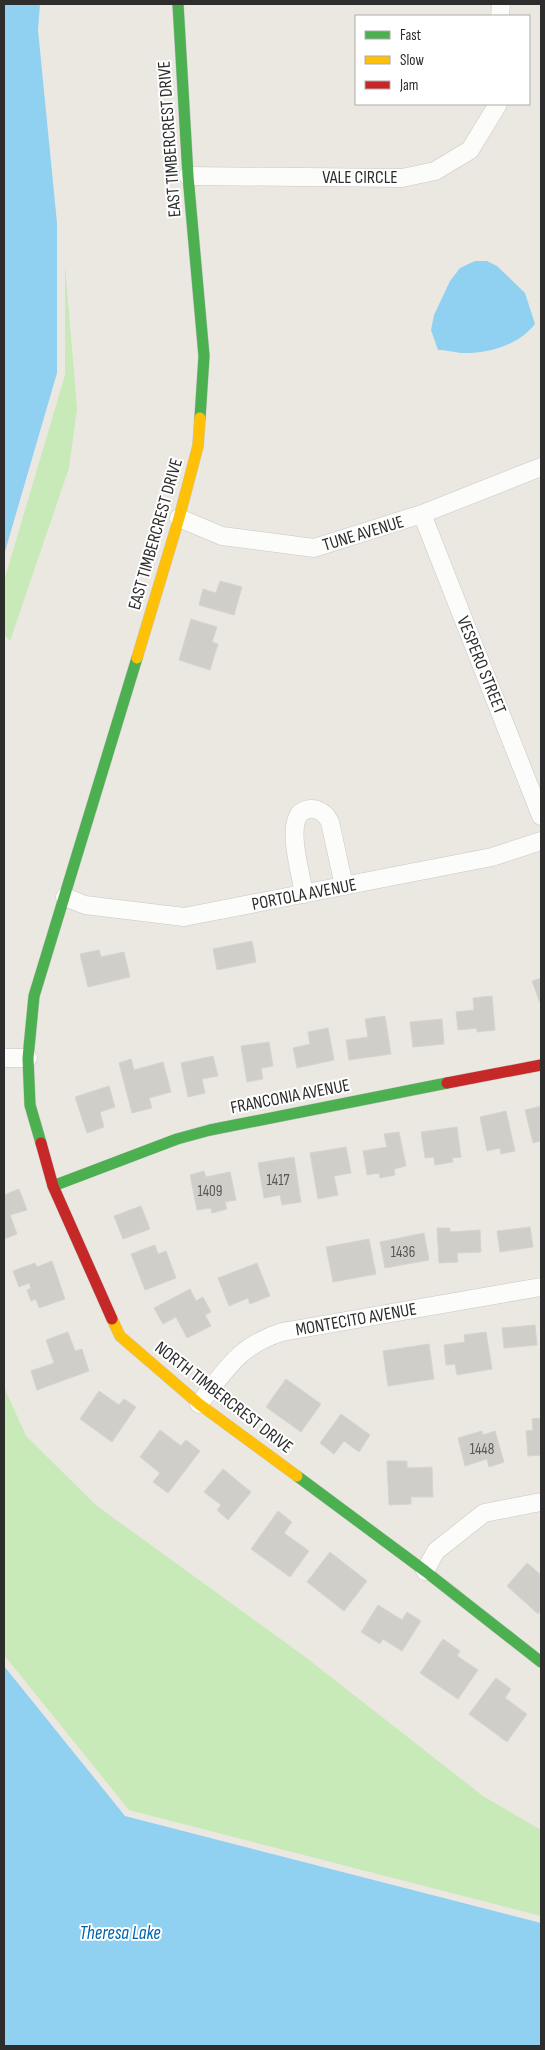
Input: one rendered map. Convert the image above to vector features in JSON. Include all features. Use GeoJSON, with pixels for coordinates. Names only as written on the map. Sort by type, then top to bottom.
{"type":"FeatureCollection","features":[{"type":"Feature","properties":{"kind":"street","name":"EAST TIMBERCREST DRIVE"},"geometry":{"type":"LineString","coordinates":[[28,1058],[34,996],[179,518],[198,446],[204,356],[188,176],[178,4]]}},
{"type":"Feature","properties":{"kind":"street","name":"VALE CIRCLE"},"geometry":{"type":"LineString","coordinates":[[188,176],[402,178],[435,171],[470,150],[497,105]]}},
{"type":"Feature","properties":{"kind":"street","name":"TUNE AVENUE"},"geometry":{"type":"LineString","coordinates":[[179,518],[222,536],[314,548],[422,514],[541,466]]}},
{"type":"Feature","properties":{"kind":"street","name":"VESPERO STREET"},"geometry":{"type":"LineString","coordinates":[[422,514],[541,816]]}},
{"type":"Feature","properties":{"kind":"street"},"geometry":{"type":"LineString","coordinates":[[304,894],[295,837],[295,825],[300,813],[309,809],[326,814],[330,822],[344,886]]}},
{"type":"Feature","properties":{"kind":"street","name":"PORTOLA AVENUE"},"geometry":{"type":"LineString","coordinates":[[64,897],[85,905],[184,917],[492,857],[541,841]]}},
{"type":"Feature","properties":{"kind":"street"},"geometry":{"type":"LineString","coordinates":[[4,1058],[28,1058]]}},
{"type":"Feature","properties":{"kind":"street","name":"NORTH TIMBERCREST DRIVE"},"geometry":{"type":"LineString","coordinates":[[28,1058],[30,1105],[53,1186],[120,1336],[199,1404],[425,1572],[541,1662]]}},
{"type":"Feature","properties":{"kind":"street","name":"FRANCONIA AVENUE"},"geometry":{"type":"LineString","coordinates":[[53,1186],[177,1139],[210,1130],[541,1065]]}},
{"type":"Feature","properties":{"kind":"street","name":"MONTECITO AVENUE"},"geometry":{"type":"LineString","coordinates":[[199,1404],[232,1361],[261,1339],[291,1330],[541,1287]]}},
{"type":"Feature","properties":{"kind":"street"},"geometry":{"type":"LineString","coordinates":[[425,1572],[436,1551],[484,1513],[541,1502]]}},
{"type":"Feature","properties":{"kind":"green space"},"geometry":{"type":"Polygon","coordinates":[[[65,265],[77,409],[69,468],[10,641],[4,634],[4,581],[65,375],[65,265]]]}},
{"type":"Feature","properties":{"kind":"green space"},"geometry":{"type":"Polygon","coordinates":[[[4,1387],[26,1436],[97,1506],[304,1656],[483,1796],[541,1830],[541,1916],[129,1810],[4,1655],[4,1387]]]}},
{"type":"Feature","properties":{"kind":"water"},"geometry":{"type":"Polygon","coordinates":[[[4,4],[40,4],[38,30],[57,223],[57,373],[4,555],[4,4]]]}},
{"type":"Feature","properties":{"kind":"water"},"geometry":{"type":"Polygon","coordinates":[[[475,261],[487,261],[497,266],[525,293],[535,324],[512,343],[492,350],[461,353],[438,350],[431,330],[434,315],[450,281],[460,268],[475,261]]]}},
{"type":"Feature","properties":{"kind":"water","name":"Theresa Lake"},"geometry":{"type":"Polygon","coordinates":[[[4,1666],[125,1816],[541,1923],[541,2046],[4,2046],[4,1666]]]}},
{"type":"Feature","properties":{"kind":"building"},"geometry":{"type":"Polygon","coordinates":[[[220,581],[242,587],[234,615],[199,605],[203,589],[216,593],[220,581]]]}},
{"type":"Feature","properties":{"kind":"building"},"geometry":{"type":"Polygon","coordinates":[[[191,619],[217,627],[212,642],[218,644],[210,670],[179,660],[191,619]]]}},
{"type":"Feature","properties":{"kind":"building"},"geometry":{"type":"Polygon","coordinates":[[[252,941],[256,962],[217,970],[213,949],[252,941]]]}},
{"type":"Feature","properties":{"kind":"building"},"geometry":{"type":"Polygon","coordinates":[[[99,950],[101,957],[124,952],[130,977],[88,987],[80,954],[99,950]]]}},
{"type":"Feature","properties":{"kind":"building"},"geometry":{"type":"Polygon","coordinates":[[[541,978],[541,1003],[540,1003],[532,981],[541,978]]]}},
{"type":"Feature","properties":{"kind":"building"},"geometry":{"type":"Polygon","coordinates":[[[492,996],[495,1030],[477,1032],[477,1028],[458,1030],[456,1012],[474,1010],[473,998],[492,996]]]}},
{"type":"Feature","properties":{"kind":"building"},"geometry":{"type":"Polygon","coordinates":[[[385,1016],[391,1054],[349,1060],[346,1040],[368,1037],[365,1019],[385,1016]]]}},
{"type":"Feature","properties":{"kind":"building"},"geometry":{"type":"Polygon","coordinates":[[[442,1019],[444,1044],[413,1047],[410,1022],[442,1019]]]}},
{"type":"Feature","properties":{"kind":"building"},"geometry":{"type":"Polygon","coordinates":[[[328,1028],[334,1060],[297,1068],[293,1048],[310,1044],[308,1032],[328,1028]]]}},
{"type":"Feature","properties":{"kind":"building"},"geometry":{"type":"Polygon","coordinates":[[[269,1042],[273,1066],[261,1068],[263,1079],[247,1082],[241,1046],[269,1042]]]}},
{"type":"Feature","properties":{"kind":"building"},"geometry":{"type":"Polygon","coordinates":[[[213,1056],[218,1076],[202,1079],[205,1093],[188,1097],[181,1063],[213,1056]]]}},
{"type":"Feature","properties":{"kind":"building"},"geometry":{"type":"Polygon","coordinates":[[[131,1059],[134,1070],[163,1062],[171,1092],[149,1098],[152,1108],[132,1113],[119,1063],[131,1059]]]}},
{"type":"Feature","properties":{"kind":"building"},"geometry":{"type":"Polygon","coordinates":[[[109,1086],[115,1107],[100,1112],[104,1127],[87,1133],[75,1097],[109,1086]]]}},
{"type":"Feature","properties":{"kind":"building"},"geometry":{"type":"Polygon","coordinates":[[[541,1106],[541,1141],[533,1143],[525,1110],[541,1106]]]}},
{"type":"Feature","properties":{"kind":"building"},"geometry":{"type":"Polygon","coordinates":[[[506,1111],[515,1151],[501,1154],[500,1148],[487,1151],[480,1117],[506,1111]]]}},
{"type":"Feature","properties":{"kind":"building"},"geometry":{"type":"Polygon","coordinates":[[[457,1127],[461,1157],[452,1158],[453,1162],[435,1165],[434,1157],[425,1158],[421,1132],[457,1127]]]}},
{"type":"Feature","properties":{"kind":"building"},"geometry":{"type":"Polygon","coordinates":[[[399,1132],[406,1166],[394,1169],[395,1175],[380,1178],[379,1173],[367,1175],[363,1151],[387,1147],[384,1134],[399,1132]]]}},
{"type":"Feature","properties":{"kind":"building"},"geometry":{"type":"Polygon","coordinates":[[[346,1147],[351,1173],[334,1176],[338,1195],[318,1199],[310,1153],[346,1147]]]}},
{"type":"Feature","properties":{"kind":"building"},"geometry":{"type":"Polygon","coordinates":[[[294,1157],[301,1202],[282,1205],[280,1195],[264,1198],[258,1163],[294,1157]]]}},
{"type":"Feature","properties":{"kind":"building"},"geometry":{"type":"Polygon","coordinates":[[[204,1171],[206,1177],[230,1172],[236,1200],[225,1202],[227,1209],[212,1213],[211,1208],[197,1210],[190,1175],[204,1171]]]}},
{"type":"Feature","properties":{"kind":"building"},"geometry":{"type":"Polygon","coordinates":[[[19,1189],[27,1210],[10,1215],[17,1234],[4,1239],[4,1195],[19,1189]]]}},
{"type":"Feature","properties":{"kind":"building"},"geometry":{"type":"Polygon","coordinates":[[[141,1206],[150,1229],[123,1239],[114,1216],[141,1206]]]}},
{"type":"Feature","properties":{"kind":"building"},"geometry":{"type":"Polygon","coordinates":[[[530,1227],[533,1247],[500,1252],[497,1231],[530,1227]]]}},
{"type":"Feature","properties":{"kind":"building"},"geometry":{"type":"Polygon","coordinates":[[[437,1228],[450,1228],[450,1232],[480,1230],[481,1252],[457,1253],[458,1262],[439,1263],[437,1228]]]}},
{"type":"Feature","properties":{"kind":"building"},"geometry":{"type":"Polygon","coordinates":[[[424,1233],[429,1260],[385,1268],[380,1242],[424,1233]]]}},
{"type":"Feature","properties":{"kind":"building"},"geometry":{"type":"Polygon","coordinates":[[[369,1239],[376,1274],[333,1282],[326,1247],[369,1239]]]}},
{"type":"Feature","properties":{"kind":"building"},"geometry":{"type":"Polygon","coordinates":[[[155,1245],[158,1254],[166,1251],[176,1278],[145,1290],[131,1254],[155,1245]]]}},
{"type":"Feature","properties":{"kind":"building"},"geometry":{"type":"Polygon","coordinates":[[[52,1261],[65,1299],[39,1308],[36,1299],[31,1301],[27,1290],[31,1288],[29,1283],[19,1287],[13,1271],[35,1263],[37,1267],[52,1261]]]}},
{"type":"Feature","properties":{"kind":"building"},"geometry":{"type":"Polygon","coordinates":[[[257,1263],[270,1296],[250,1304],[248,1298],[229,1306],[218,1278],[257,1263]]]}},
{"type":"Feature","properties":{"kind":"building"},"geometry":{"type":"Polygon","coordinates":[[[190,1289],[196,1301],[203,1297],[211,1312],[205,1315],[211,1326],[187,1338],[176,1317],[163,1324],[154,1308],[190,1289]]]}},
{"type":"Feature","properties":{"kind":"building"},"geometry":{"type":"Polygon","coordinates":[[[535,1325],[537,1345],[504,1348],[502,1328],[535,1325]]]}},
{"type":"Feature","properties":{"kind":"building"},"geometry":{"type":"Polygon","coordinates":[[[68,1332],[75,1351],[82,1349],[89,1371],[37,1390],[31,1371],[54,1363],[46,1340],[68,1332]]]}},
{"type":"Feature","properties":{"kind":"building"},"geometry":{"type":"Polygon","coordinates":[[[486,1332],[492,1369],[457,1375],[455,1364],[446,1365],[444,1345],[465,1342],[464,1335],[486,1332]]]}},
{"type":"Feature","properties":{"kind":"building"},"geometry":{"type":"Polygon","coordinates":[[[429,1344],[434,1379],[388,1386],[383,1351],[429,1344]]]}},
{"type":"Feature","properties":{"kind":"building"},"geometry":{"type":"Polygon","coordinates":[[[286,1379],[321,1404],[301,1432],[266,1407],[286,1379]]]}},
{"type":"Feature","properties":{"kind":"building"},"geometry":{"type":"Polygon","coordinates":[[[99,1391],[119,1405],[124,1399],[136,1407],[112,1442],[80,1419],[99,1391]]]}},
{"type":"Feature","properties":{"kind":"building"},"geometry":{"type":"Polygon","coordinates":[[[341,1414],[370,1435],[359,1452],[344,1441],[334,1454],[320,1443],[341,1414]]]}},
{"type":"Feature","properties":{"kind":"building"},"geometry":{"type":"Polygon","coordinates":[[[541,1418],[541,1455],[528,1456],[526,1431],[533,1430],[532,1419],[541,1418]]]}},
{"type":"Feature","properties":{"kind":"building"},"geometry":{"type":"Polygon","coordinates":[[[160,1430],[181,1446],[186,1440],[200,1451],[168,1493],[153,1482],[160,1473],[140,1457],[160,1430]]]}},
{"type":"Feature","properties":{"kind":"building"},"geometry":{"type":"Polygon","coordinates":[[[482,1431],[483,1435],[495,1431],[504,1462],[489,1467],[487,1459],[465,1466],[458,1438],[482,1431]]]}},
{"type":"Feature","properties":{"kind":"building"},"geometry":{"type":"Polygon","coordinates":[[[387,1461],[407,1461],[407,1468],[432,1467],[433,1497],[411,1497],[411,1504],[389,1505],[387,1461]]]}},
{"type":"Feature","properties":{"kind":"building"},"geometry":{"type":"Polygon","coordinates":[[[223,1469],[251,1492],[228,1520],[217,1510],[221,1505],[204,1492],[223,1469]]]}},
{"type":"Feature","properties":{"kind":"building"},"geometry":{"type":"Polygon","coordinates":[[[278,1511],[292,1522],[284,1533],[309,1551],[290,1577],[251,1549],[278,1511]]]}},
{"type":"Feature","properties":{"kind":"building"},"geometry":{"type":"Polygon","coordinates":[[[330,1552],[367,1581],[344,1611],[307,1582],[330,1552]]]}},
{"type":"Feature","properties":{"kind":"building"},"geometry":{"type":"Polygon","coordinates":[[[527,1563],[541,1575],[541,1610],[538,1614],[507,1586],[527,1563]]]}},
{"type":"Feature","properties":{"kind":"building"},"geometry":{"type":"Polygon","coordinates":[[[378,1605],[402,1620],[407,1612],[421,1621],[402,1651],[383,1639],[380,1644],[361,1632],[378,1605]]]}},
{"type":"Feature","properties":{"kind":"building"},"geometry":{"type":"Polygon","coordinates":[[[443,1639],[460,1651],[457,1656],[478,1670],[458,1699],[420,1673],[443,1639]]]}},
{"type":"Feature","properties":{"kind":"building"},"geometry":{"type":"Polygon","coordinates":[[[496,1678],[511,1689],[505,1698],[527,1714],[507,1742],[469,1714],[496,1678]]]}},
{"type":"Feature","properties":{"kind":"traffic: fast"},"geometry":{"type":"LineString","coordinates":[[178,4],[188,176],[204,356],[200,418]]}},
{"type":"Feature","properties":{"kind":"traffic: fast"},"geometry":{"type":"LineString","coordinates":[[41,1143],[30,1105],[28,1058],[34,996],[137,658]]}},
{"type":"Feature","properties":{"kind":"traffic: fast"},"geometry":{"type":"LineString","coordinates":[[53,1186],[177,1139],[210,1130],[447,1083]]}},
{"type":"Feature","properties":{"kind":"traffic: fast"},"geometry":{"type":"LineString","coordinates":[[297,1476],[425,1571],[541,1662]]}},
{"type":"Feature","properties":{"kind":"traffic: slow"},"geometry":{"type":"LineString","coordinates":[[137,658],[179,518],[198,446],[200,418]]}},
{"type":"Feature","properties":{"kind":"traffic: slow"},"geometry":{"type":"LineString","coordinates":[[112,1319],[120,1336],[199,1404],[297,1476]]}},
{"type":"Feature","properties":{"kind":"traffic: jam"},"geometry":{"type":"LineString","coordinates":[[447,1083],[541,1065]]}},
{"type":"Feature","properties":{"kind":"traffic: jam"},"geometry":{"type":"LineString","coordinates":[[41,1143],[53,1186],[112,1319]]}}]}
